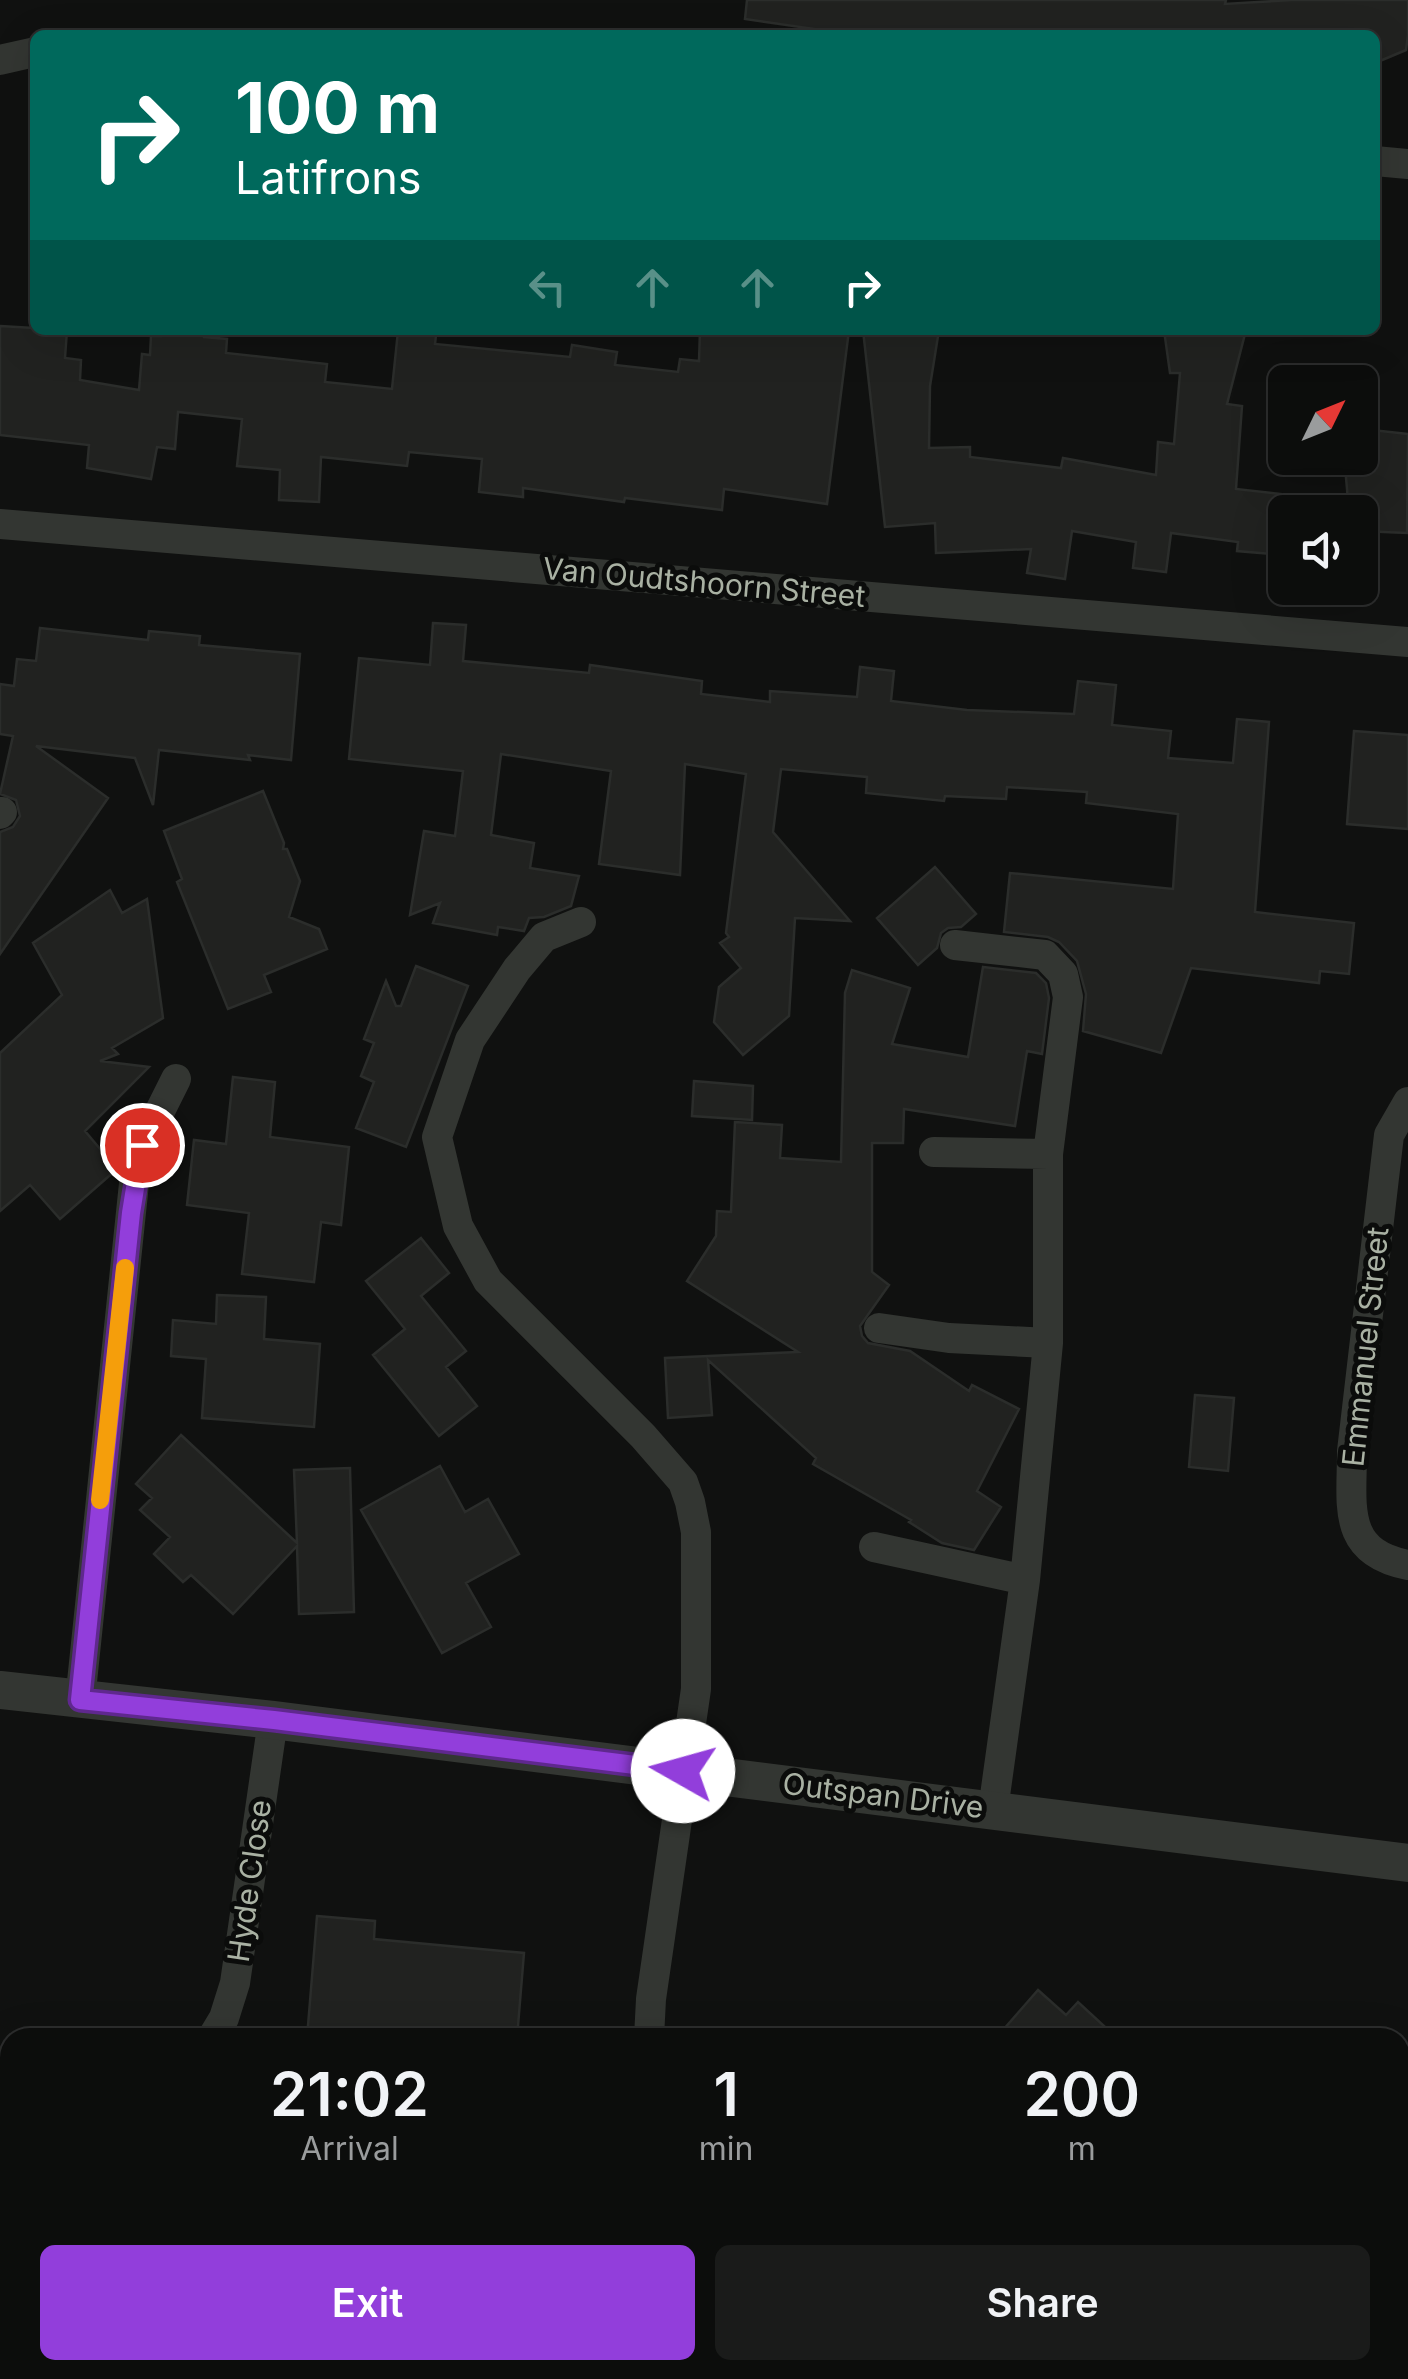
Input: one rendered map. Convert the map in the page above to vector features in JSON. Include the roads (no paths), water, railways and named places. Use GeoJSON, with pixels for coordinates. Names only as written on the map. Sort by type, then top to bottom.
{"type":"FeatureCollection","features":[{"type":"Feature","properties":{"kind":"street"},"geometry":{"type":"LineString","coordinates":[[0,60],[30,53]]}},
{"type":"Feature","properties":{"kind":"street"},"geometry":{"type":"LineString","coordinates":[[1380,161],[1408,164]]}},
{"type":"Feature","properties":{"kind":"street","name":"Van Oudtshoorn Street"},"geometry":{"type":"LineString","coordinates":[[0,524],[1408,642]]}},
{"type":"Feature","properties":{"kind":"street"},"geometry":{"type":"LineString","coordinates":[[582,922],[544,938],[517,969],[470,1040],[437,1137],[458,1226],[488,1281],[643,1436],[683,1482],[696,1532],[696,1689],[650,2028]]}},
{"type":"Feature","properties":{"kind":"street"},"geometry":{"type":"LineString","coordinates":[[955,945],[1045,955],[1062,974],[1068,996],[1048,1154],[1048,1343],[1025,1580],[993,1810]]}},
{"type":"Feature","properties":{"kind":"street"},"geometry":{"type":"LineString","coordinates":[[80,1700],[136,1174],[142,1145],[176,1079]]}},
{"type":"Feature","properties":{"kind":"street","name":"Emmanuel Street"},"geometry":{"type":"LineString","coordinates":[[1408,1102],[1389,1134],[1352,1451],[1352,1501],[1357,1536],[1364,1546],[1374,1554],[1408,1565]]}},
{"type":"Feature","properties":{"kind":"street"},"geometry":{"type":"LineString","coordinates":[[934,1152],[1048,1154]]}},
{"type":"Feature","properties":{"kind":"street"},"geometry":{"type":"LineString","coordinates":[[879,1328],[949,1338],[1048,1343]]}},
{"type":"Feature","properties":{"kind":"street"},"geometry":{"type":"LineString","coordinates":[[874,1547],[1025,1580]]}},
{"type":"Feature","properties":{"kind":"street","name":"Outspan Drive"},"geometry":{"type":"LineString","coordinates":[[0,1690],[274,1720],[1408,1863]]}},
{"type":"Feature","properties":{"kind":"street","name":"Hyde Close"},"geometry":{"type":"LineString","coordinates":[[218,2028],[235,1983],[274,1720]]}}]}
